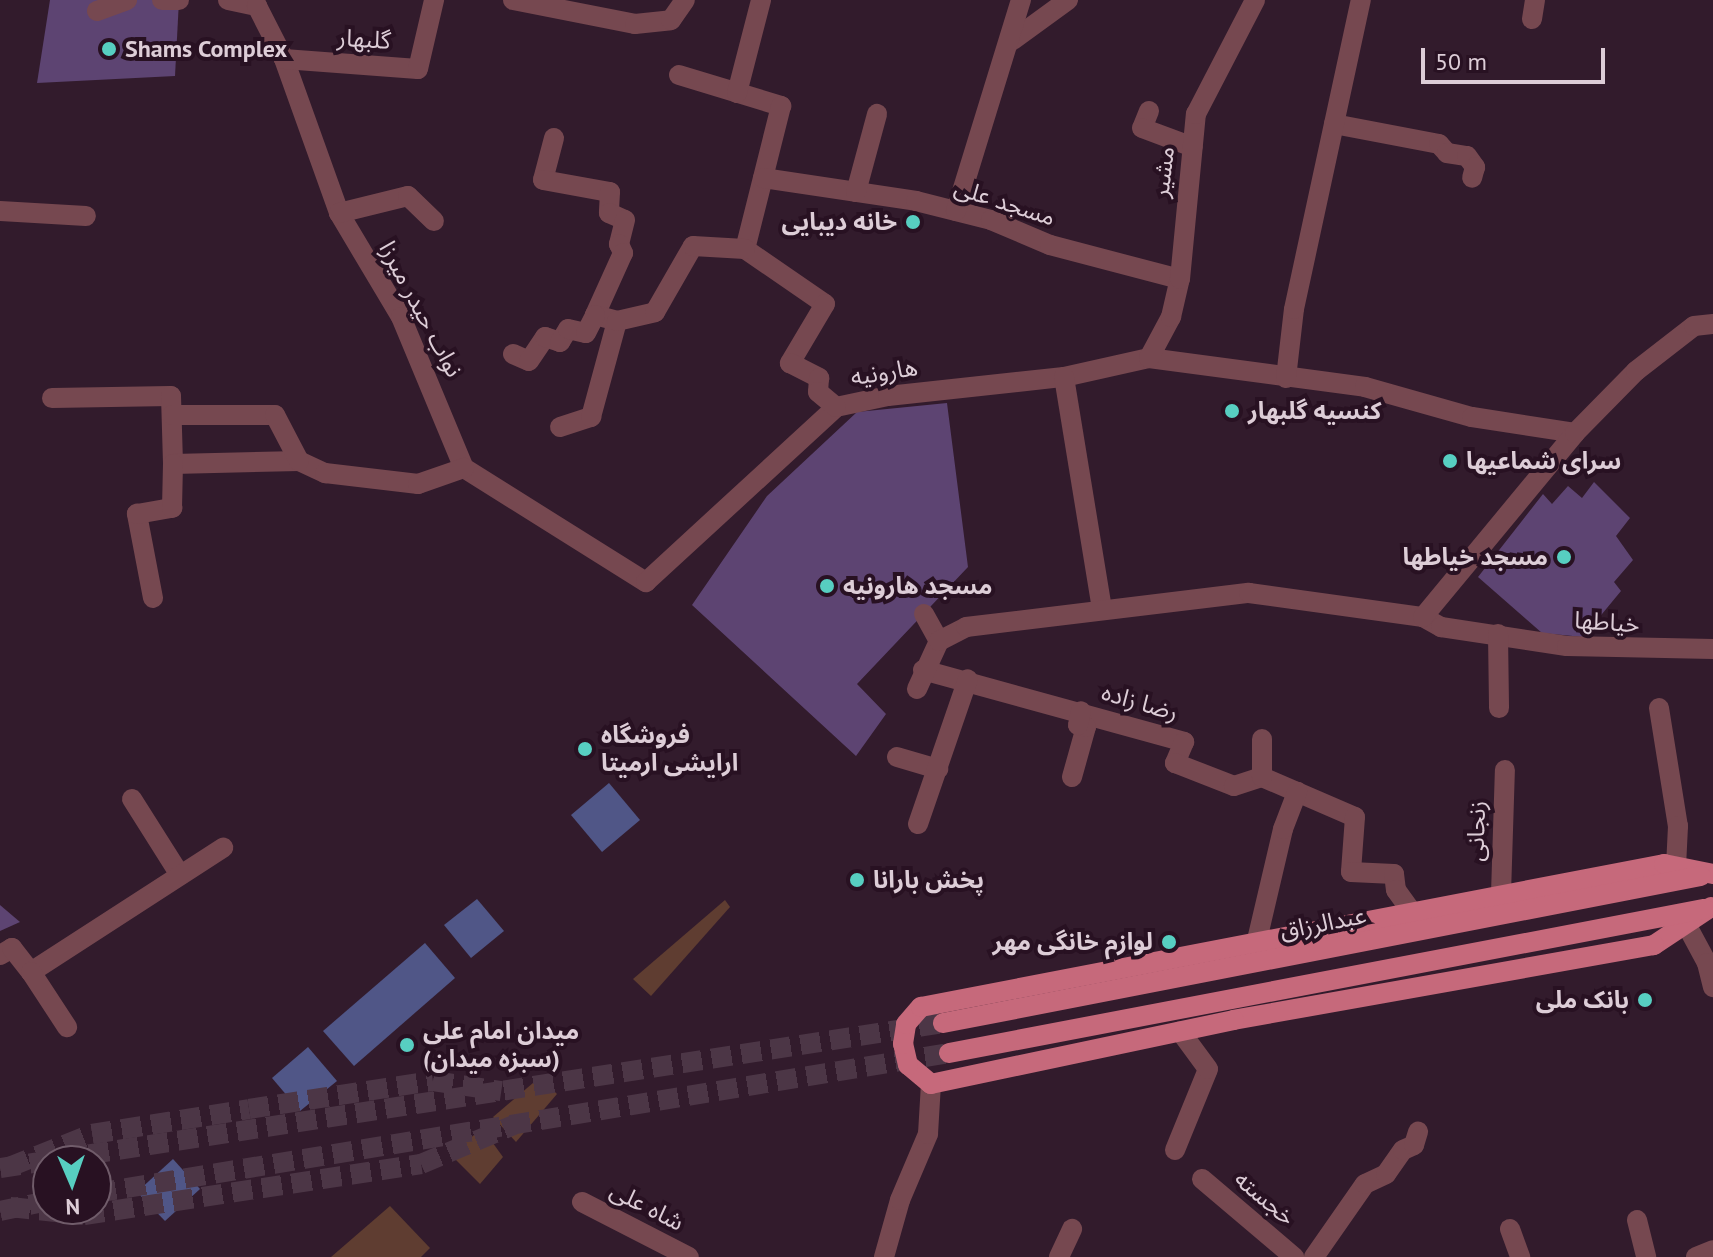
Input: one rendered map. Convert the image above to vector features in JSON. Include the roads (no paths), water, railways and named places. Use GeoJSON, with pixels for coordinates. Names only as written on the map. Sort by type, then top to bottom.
{"type":"FeatureCollection","features":[{"type":"Feature","properties":{"kind":"main road"},"geometry":{"type":"LineString","coordinates":[[1712,907],[1654,945],[1180,1031],[931,1084],[908,1065],[903,1044],[906,1024],[921,1007],[1664,864],[1713,874]]}},
{"type":"Feature","properties":{"kind":"main road","name":"عبدالرزاق"},"geometry":{"type":"LineString","coordinates":[[943,1023],[1713,874]]}},
{"type":"Feature","properties":{"kind":"main road"},"geometry":{"type":"LineString","coordinates":[[949,1053],[1712,907]]}},
{"type":"Feature","properties":{"kind":"street"},"geometry":{"type":"LineString","coordinates":[[97,11],[127,0]]}},
{"type":"Feature","properties":{"kind":"street"},"geometry":{"type":"LineString","coordinates":[[162,0],[179,0]]}},
{"type":"Feature","properties":{"kind":"street","name":"نواب حیدر میرزا"},"geometry":{"type":"LineString","coordinates":[[228,0],[257,6],[284,59],[339,213],[401,317],[464,468]]}},
{"type":"Feature","properties":{"kind":"street","name":"گلبهار"},"geometry":{"type":"LineString","coordinates":[[284,59],[418,69],[434,0]]}},
{"type":"Feature","properties":{"kind":"street"},"geometry":{"type":"LineString","coordinates":[[513,0],[544,3],[635,24],[671,20],[685,0]]}},
{"type":"Feature","properties":{"kind":"street"},"geometry":{"type":"LineString","coordinates":[[737,93],[761,0]]}},
{"type":"Feature","properties":{"kind":"street"},"geometry":{"type":"LineString","coordinates":[[956,211],[1013,40],[1021,0]]}},
{"type":"Feature","properties":{"kind":"street"},"geometry":{"type":"LineString","coordinates":[[1013,40],[1068,0]]}},
{"type":"Feature","properties":{"kind":"street","name":"مشیر"},"geometry":{"type":"LineString","coordinates":[[1149,358],[1171,317],[1180,279],[1196,114],[1255,0]]}},
{"type":"Feature","properties":{"kind":"street"},"geometry":{"type":"LineString","coordinates":[[1286,378],[1294,309],[1361,0]]}},
{"type":"Feature","properties":{"kind":"street"},"geometry":{"type":"LineString","coordinates":[[679,75],[781,106],[745,249]]}},
{"type":"Feature","properties":{"kind":"street"},"geometry":{"type":"LineString","coordinates":[[1149,111],[1142,128],[1193,147]]}},
{"type":"Feature","properties":{"kind":"street"},"geometry":{"type":"LineString","coordinates":[[856,192],[877,114]]}},
{"type":"Feature","properties":{"kind":"street"},"geometry":{"type":"LineString","coordinates":[[1334,124],[1439,144],[1447,153],[1467,156],[1475,167],[1472,178]]}},
{"type":"Feature","properties":{"kind":"street"},"geometry":{"type":"LineString","coordinates":[[513,354],[529,361],[545,337],[560,342],[568,329],[586,333],[623,253],[619,244],[625,220],[609,213],[610,192],[543,180],[554,138]]}},
{"type":"Feature","properties":{"kind":"street","name":"مسجد علی"},"geometry":{"type":"LineString","coordinates":[[763,178],[956,211],[1050,245],[1180,279]]}},
{"type":"Feature","properties":{"kind":"street"},"geometry":{"type":"LineString","coordinates":[[339,213],[408,196],[434,221]]}},
{"type":"Feature","properties":{"kind":"street"},"geometry":{"type":"LineString","coordinates":[[0,211],[86,216]]}},
{"type":"Feature","properties":{"kind":"street"},"geometry":{"type":"LineString","coordinates":[[595,315],[617,321],[655,312],[693,246],[745,249],[825,304],[790,363],[819,378],[818,392],[836,407]]}},
{"type":"Feature","properties":{"kind":"street"},"geometry":{"type":"LineString","coordinates":[[560,427],[591,417],[617,321]]}},
{"type":"Feature","properties":{"kind":"street"},"geometry":{"type":"LineString","coordinates":[[1423,617],[1575,433],[1636,371],[1694,326],[1713,324]]}},
{"type":"Feature","properties":{"kind":"street"},"geometry":{"type":"LineString","coordinates":[[1149,358],[1365,387],[1472,417],[1575,433]]}},
{"type":"Feature","properties":{"kind":"street","name":"هارونیه"},"geometry":{"type":"LineString","coordinates":[[464,468],[646,582],[836,407],[888,396],[1064,377],[1149,358]]}},
{"type":"Feature","properties":{"kind":"street"},"geometry":{"type":"LineString","coordinates":[[1064,377],[1102,609]]}},
{"type":"Feature","properties":{"kind":"street"},"geometry":{"type":"LineString","coordinates":[[52,398],[171,396],[172,508],[137,514],[153,598]]}},
{"type":"Feature","properties":{"kind":"street"},"geometry":{"type":"LineString","coordinates":[[172,415],[275,415],[299,461]]}},
{"type":"Feature","properties":{"kind":"street"},"geometry":{"type":"LineString","coordinates":[[173,464],[299,461],[325,473],[418,484],[464,468]]}},
{"type":"Feature","properties":{"kind":"street","name":"خیاطها"},"geometry":{"type":"LineString","coordinates":[[939,641],[966,627],[1249,593],[1423,617],[1441,627],[1567,646],[1713,649]]}},
{"type":"Feature","properties":{"kind":"street"},"geometry":{"type":"LineString","coordinates":[[924,614],[939,641]]}},
{"type":"Feature","properties":{"kind":"street"},"geometry":{"type":"LineString","coordinates":[[1498,634],[1499,708]]}},
{"type":"Feature","properties":{"kind":"street","name":"رضا زاده"},"geometry":{"type":"LineString","coordinates":[[939,641],[920,680],[968,679],[1184,742],[1175,763],[1234,786],[1262,777]]}},
{"type":"Feature","properties":{"kind":"street"},"geometry":{"type":"LineString","coordinates":[[918,824],[968,679]]}},
{"type":"Feature","properties":{"kind":"street"},"geometry":{"type":"LineString","coordinates":[[1659,708],[1678,826],[1676,867]]}},
{"type":"Feature","properties":{"kind":"street"},"geometry":{"type":"LineString","coordinates":[[1072,777],[1086,727],[1078,725],[1081,711]]}},
{"type":"Feature","properties":{"kind":"street"},"geometry":{"type":"LineString","coordinates":[[1262,739],[1262,777],[1355,817],[1351,872],[1394,874],[1396,890],[1411,911]]}},
{"type":"Feature","properties":{"kind":"street"},"geometry":{"type":"LineString","coordinates":[[897,757],[938,769]]}},
{"type":"Feature","properties":{"kind":"street","name":"زنجانی"},"geometry":{"type":"LineString","coordinates":[[1501,894],[1505,770]]}},
{"type":"Feature","properties":{"kind":"street"},"geometry":{"type":"LineString","coordinates":[[1257,940],[1283,829],[1297,792]]}},
{"type":"Feature","properties":{"kind":"street"},"geometry":{"type":"LineString","coordinates":[[132,799],[180,875]]}},
{"type":"Feature","properties":{"kind":"street"},"geometry":{"type":"LineString","coordinates":[[31,972],[223,848]]}},
{"type":"Feature","properties":{"kind":"street"},"geometry":{"type":"LineString","coordinates":[[1686,924],[1707,963],[1713,987]]}},
{"type":"Feature","properties":{"kind":"street"},"geometry":{"type":"LineString","coordinates":[[0,955],[12,948],[67,1027]]}},
{"type":"Feature","properties":{"kind":"street"},"geometry":{"type":"LineString","coordinates":[[1175,1150],[1208,1069],[1180,1031]]}},
{"type":"Feature","properties":{"kind":"street"},"geometry":{"type":"LineString","coordinates":[[884,1257],[900,1200],[928,1134],[931,1084]]}},
{"type":"Feature","properties":{"kind":"street"},"geometry":{"type":"LineString","coordinates":[[1314,1257],[1365,1184],[1386,1174],[1403,1150],[1414,1145],[1418,1132]]}},
{"type":"Feature","properties":{"kind":"street","name":"خجسته"},"geometry":{"type":"LineString","coordinates":[[1202,1179],[1294,1257]]}},
{"type":"Feature","properties":{"kind":"street","name":"شاه علی"},"geometry":{"type":"LineString","coordinates":[[582,1202],[689,1257]]}},
{"type":"Feature","properties":{"kind":"street"},"geometry":{"type":"LineString","coordinates":[[1637,1220],[1646,1257]]}},
{"type":"Feature","properties":{"kind":"street"},"geometry":{"type":"LineString","coordinates":[[1059,1257],[1072,1229]]}},
{"type":"Feature","properties":{"kind":"street"},"geometry":{"type":"LineString","coordinates":[[1510,1229],[1520,1257]]}},
{"type":"Feature","properties":{"kind":"street"},"geometry":{"type":"LineString","coordinates":[[1696,1257],[1713,1250]]}},
{"type":"Feature","properties":{"kind":"water"},"geometry":{"type":"Polygon","coordinates":[[[609,783],[640,820],[602,852],[571,815],[609,783]]]}},
{"type":"Feature","properties":{"kind":"water"},"geometry":{"type":"Polygon","coordinates":[[[477,899],[504,931],[471,958],[444,925],[477,899]]]}},
{"type":"Feature","properties":{"kind":"water"},"geometry":{"type":"Polygon","coordinates":[[[425,943],[455,978],[354,1066],[323,1031],[425,943]]]}},
{"type":"Feature","properties":{"kind":"water"},"geometry":{"type":"Polygon","coordinates":[[[308,1047],[337,1081],[300,1111],[272,1078],[308,1047]]]}},
{"type":"Feature","properties":{"kind":"water"},"geometry":{"type":"Polygon","coordinates":[[[173,1159],[200,1189],[165,1221],[137,1192],[173,1159]]]}},
{"type":"Feature","properties":{"kind":"tunnel"},"geometry":{"type":"LineString","coordinates":[[0,1168],[943,1023]]}},
{"type":"Feature","properties":{"kind":"tunnel"},"geometry":{"type":"LineString","coordinates":[[112,1190],[949,1053]]}},
{"type":"Feature","properties":{"kind":"tunnel"},"geometry":{"type":"LineString","coordinates":[[9,1167],[92,1134],[249,1109],[433,1081],[501,1091]]}},
{"type":"Feature","properties":{"kind":"tunnel"},"geometry":{"type":"LineString","coordinates":[[10,1207],[84,1215],[421,1164],[514,1125]]}},
{"type":"Feature","properties":{"kind":"tunnel"},"geometry":{"type":"LineString","coordinates":[[0,1211],[32,1204]]}},
{"type":"Feature","properties":{"kind":"place","name":"Shams Complex"},"geometry":{"type":"Point","coordinates":[109,49]}},
{"type":"Feature","properties":{"kind":"place","name":"خانه دیبایی"},"geometry":{"type":"Point","coordinates":[913,222]}},
{"type":"Feature","properties":{"kind":"place","name":"کنسیه گلبهار"},"geometry":{"type":"Point","coordinates":[1232,411]}},
{"type":"Feature","properties":{"kind":"place","name":"سرای شماعیها"},"geometry":{"type":"Point","coordinates":[1450,461]}},
{"type":"Feature","properties":{"kind":"place","name":"مسجد خیاطها"},"geometry":{"type":"Point","coordinates":[1564,557]}},
{"type":"Feature","properties":{"kind":"place","name":"مسجد هارونیه"},"geometry":{"type":"Point","coordinates":[827,586]}},
{"type":"Feature","properties":{"kind":"place","name":"فروشگاه ارایشی ارمیتا"},"geometry":{"type":"Point","coordinates":[585,749]}},
{"type":"Feature","properties":{"kind":"place","name":"پخش بارانا"},"geometry":{"type":"Point","coordinates":[857,880]}},
{"type":"Feature","properties":{"kind":"place","name":"لوازم خانگی مهر"},"geometry":{"type":"Point","coordinates":[1169,942]}},
{"type":"Feature","properties":{"kind":"place","name":"بانک ملی"},"geometry":{"type":"Point","coordinates":[1645,1000]}},
{"type":"Feature","properties":{"kind":"place","name":"میدان امام علی (سبزه میدان)"},"geometry":{"type":"Point","coordinates":[407,1045]}}]}
